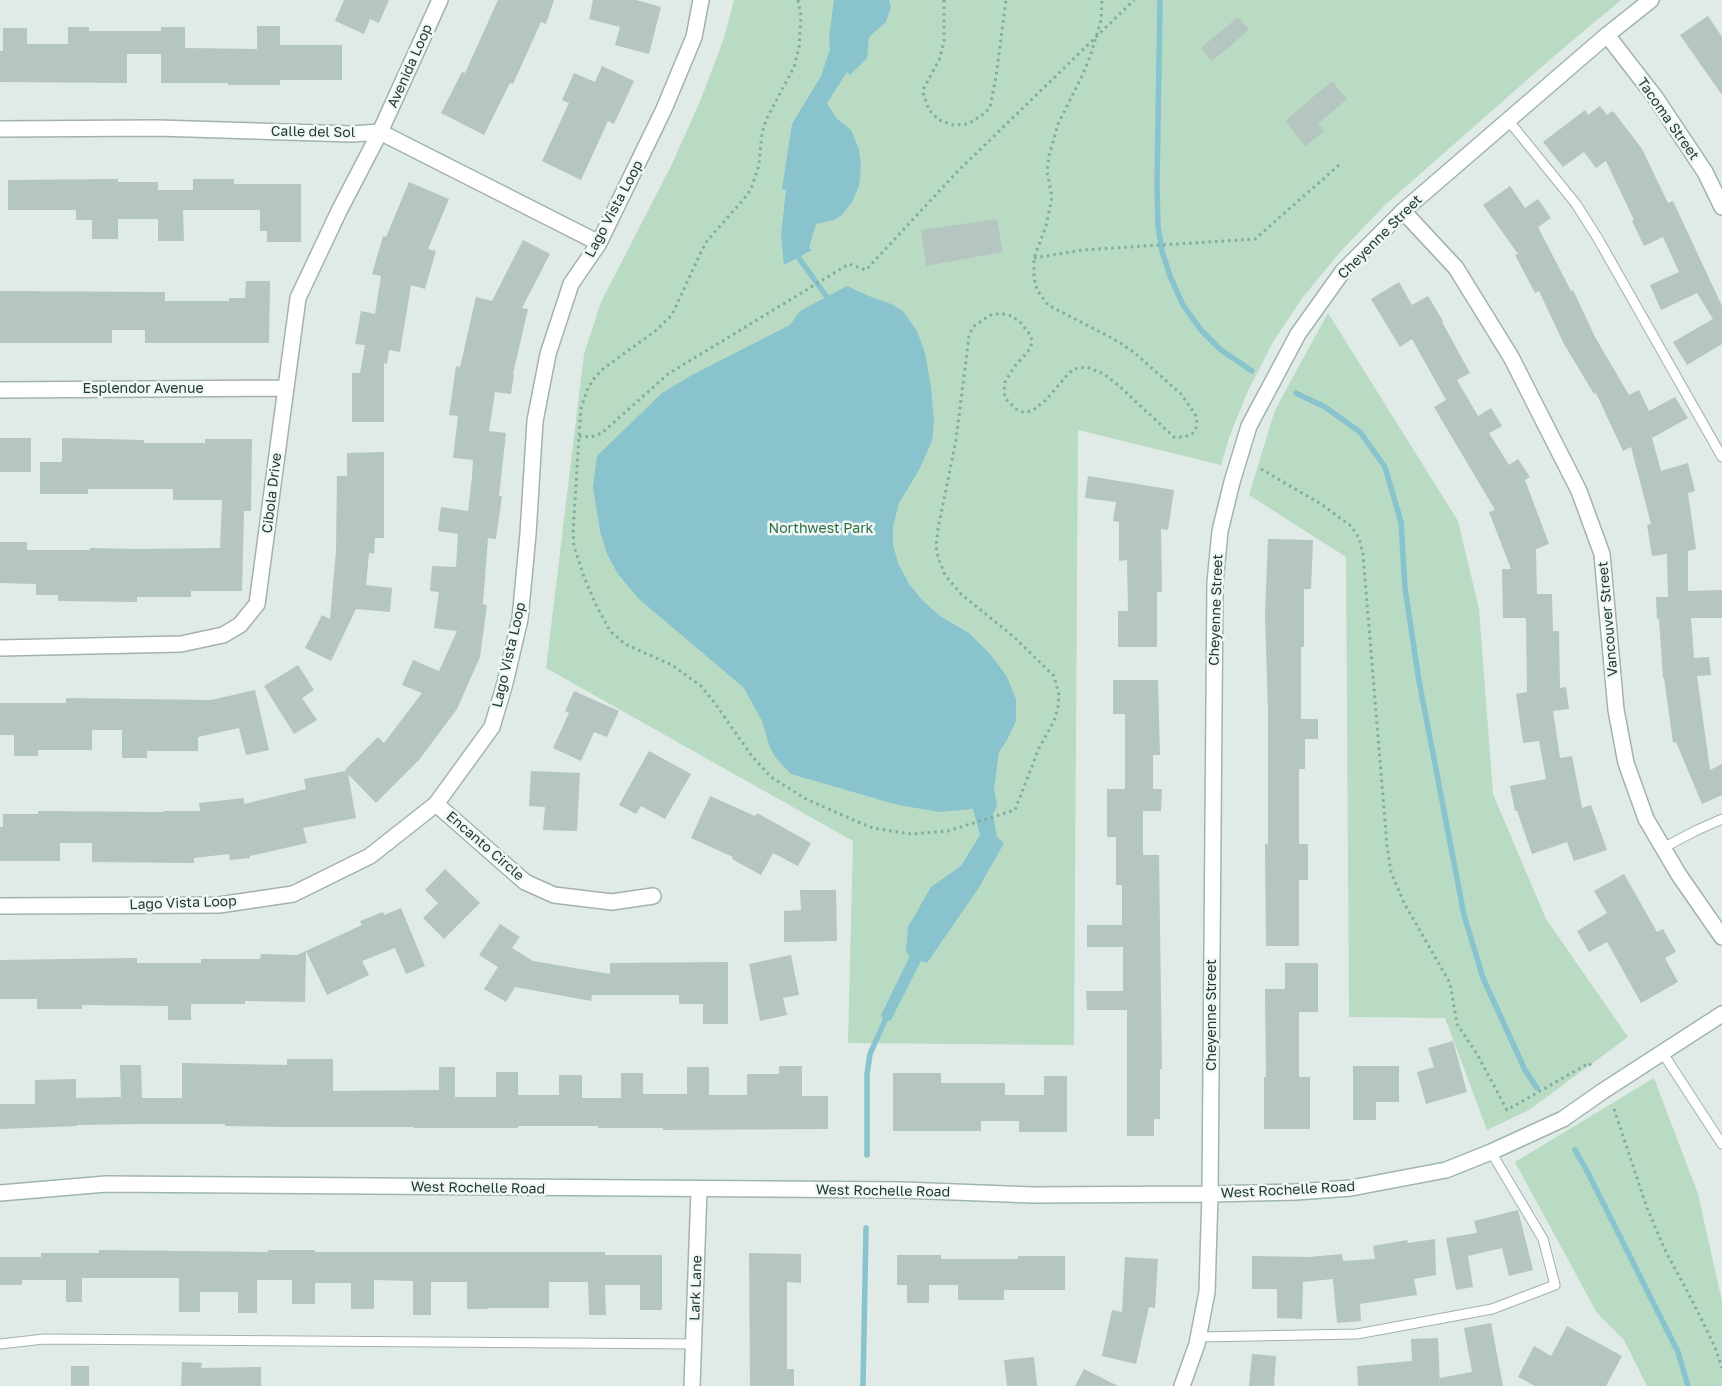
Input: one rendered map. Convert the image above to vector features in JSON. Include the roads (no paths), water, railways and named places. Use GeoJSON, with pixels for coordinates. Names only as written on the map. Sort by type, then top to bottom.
{"type":"FeatureCollection","features":[{"type":"Feature","properties":{"kind":"street","name":"Avenida Loop"},"geometry":{"type":"LineString","coordinates":[[380,132],[440,0]]}},
{"type":"Feature","properties":{"kind":"street","name":"Lago Vista Loop"},"geometry":{"type":"LineString","coordinates":[[0,906],[219,905],[293,894],[370,856],[436,804],[492,727],[505,683],[520,619],[528,534],[535,422],[548,354],[571,284],[599,244],[664,109],[694,38],[701,0]]}},
{"type":"Feature","properties":{"kind":"street","name":"Cheyenne Street"},"geometry":{"type":"LineString","coordinates":[[1182,1386],[1199,1337],[1207,1292],[1210,1194],[1215,582],[1220,532],[1232,482],[1249,426],[1298,334],[1343,271],[1404,211],[1607,35],[1651,0]]}},
{"type":"Feature","properties":{"kind":"street","name":"Tacoma Street"},"geometry":{"type":"LineString","coordinates":[[1607,35],[1655,97],[1704,172],[1722,207]]}},
{"type":"Feature","properties":{"kind":"street","name":"Calle del Sol"},"geometry":{"type":"LineString","coordinates":[[0,129],[158,128],[352,134],[380,132]]}},
{"type":"Feature","properties":{"kind":"street"},"geometry":{"type":"LineString","coordinates":[[380,132],[599,244]]}},
{"type":"Feature","properties":{"kind":"street","name":"Cibola Drive"},"geometry":{"type":"LineString","coordinates":[[0,648],[182,644],[223,635],[240,624],[257,604],[298,298],[339,211],[380,132]]}},
{"type":"Feature","properties":{"kind":"street","name":"Vancouver Street"},"geometry":{"type":"LineString","coordinates":[[1404,211],[1456,268],[1511,357],[1579,491],[1602,554],[1616,710],[1626,764],[1646,819],[1679,875],[1722,938]]}},
{"type":"Feature","properties":{"kind":"street","name":"Esplendor Avenue"},"geometry":{"type":"LineString","coordinates":[[0,390],[285,388]]}},
{"type":"Feature","properties":{"kind":"street","name":"Encanto Circle"},"geometry":{"type":"LineString","coordinates":[[436,804],[525,882],[554,895],[612,902],[652,896]]}},
{"type":"Feature","properties":{"kind":"street","name":"West Rochelle Road"},"geometry":{"type":"LineString","coordinates":[[0,1193],[106,1184],[699,1190],[902,1190],[1033,1195],[1210,1194],[1296,1192],[1351,1188],[1446,1170],[1563,1119],[1722,1014]]}},
{"type":"Feature","properties":{"kind":"street","name":"Lark Lane"},"geometry":{"type":"LineString","coordinates":[[692,1386],[699,1190]]}},
{"type":"Feature","properties":{"kind":"lane"},"geometry":{"type":"LineString","coordinates":[[1508,120],[1576,204],[1597,237],[1722,456]]}},
{"type":"Feature","properties":{"kind":"lane"},"geometry":{"type":"LineString","coordinates":[[1663,848],[1722,819]]}},
{"type":"Feature","properties":{"kind":"lane"},"geometry":{"type":"LineString","coordinates":[[1662,1052],[1722,1144]]}},
{"type":"Feature","properties":{"kind":"lane"},"geometry":{"type":"LineString","coordinates":[[1199,1337],[1356,1334],[1492,1310],[1555,1285],[1543,1238],[1491,1152]]}},
{"type":"Feature","properties":{"kind":"lane"},"geometry":{"type":"LineString","coordinates":[[0,1344],[53,1339],[694,1344]]}},
{"type":"Feature","properties":{"kind":"water"},"geometry":{"type":"Polygon","coordinates":[[[834,0],[889,0],[891,7],[886,22],[869,37],[867,58],[850,75],[847,72],[827,103],[836,118],[851,130],[859,149],[861,166],[859,186],[852,202],[841,216],[834,220],[816,224],[809,248],[812,250],[784,265],[781,235],[786,190],[782,189],[792,124],[821,76],[830,49],[829,38],[834,0]]]}},
{"type":"Feature","properties":{"kind":"water"},"geometry":{"type":"Polygon","coordinates":[[[847,286],[891,304],[903,311],[917,331],[925,353],[931,387],[934,422],[932,441],[919,470],[899,503],[893,526],[893,545],[898,563],[909,584],[922,600],[940,616],[969,633],[989,653],[1006,675],[1016,699],[1016,721],[999,752],[994,789],[997,806],[993,814],[997,837],[1004,843],[978,889],[927,963],[921,961],[891,1020],[884,1022],[881,1015],[910,956],[906,952],[908,927],[931,887],[961,866],[980,835],[973,809],[940,812],[898,805],[791,774],[776,758],[770,748],[762,721],[744,688],[639,599],[618,574],[607,554],[600,531],[593,487],[597,456],[662,393],[692,375],[790,325],[800,311],[847,286]]]}},
{"type":"Feature","properties":{"kind":"waterway"},"geometry":{"type":"LineString","coordinates":[[1160,0],[1157,186],[1158,226],[1162,251],[1170,276],[1183,305],[1201,330],[1221,350],[1252,371]]}},
{"type":"Feature","properties":{"kind":"waterway"},"geometry":{"type":"LineString","coordinates":[[796,251],[798,257],[827,297],[828,304]]}},
{"type":"Feature","properties":{"kind":"waterway"},"geometry":{"type":"LineString","coordinates":[[1296,393],[1325,407],[1360,432],[1385,467],[1401,522],[1405,588],[1419,681],[1464,915],[1483,978],[1525,1070],[1537,1088]]}},
{"type":"Feature","properties":{"kind":"waterway"},"geometry":{"type":"LineString","coordinates":[[867,1155],[867,1074],[870,1054],[887,1016]]}},
{"type":"Feature","properties":{"kind":"waterway"},"geometry":{"type":"LineString","coordinates":[[1575,1150],[1678,1352],[1688,1386]]}},
{"type":"Feature","properties":{"kind":"waterway"},"geometry":{"type":"LineString","coordinates":[[863,1386],[866,1228]]}},
{"type":"Feature","properties":{"kind":"park label","name":"Northwest Park"},"geometry":{"type":"Point","coordinates":[821,529]}}]}
